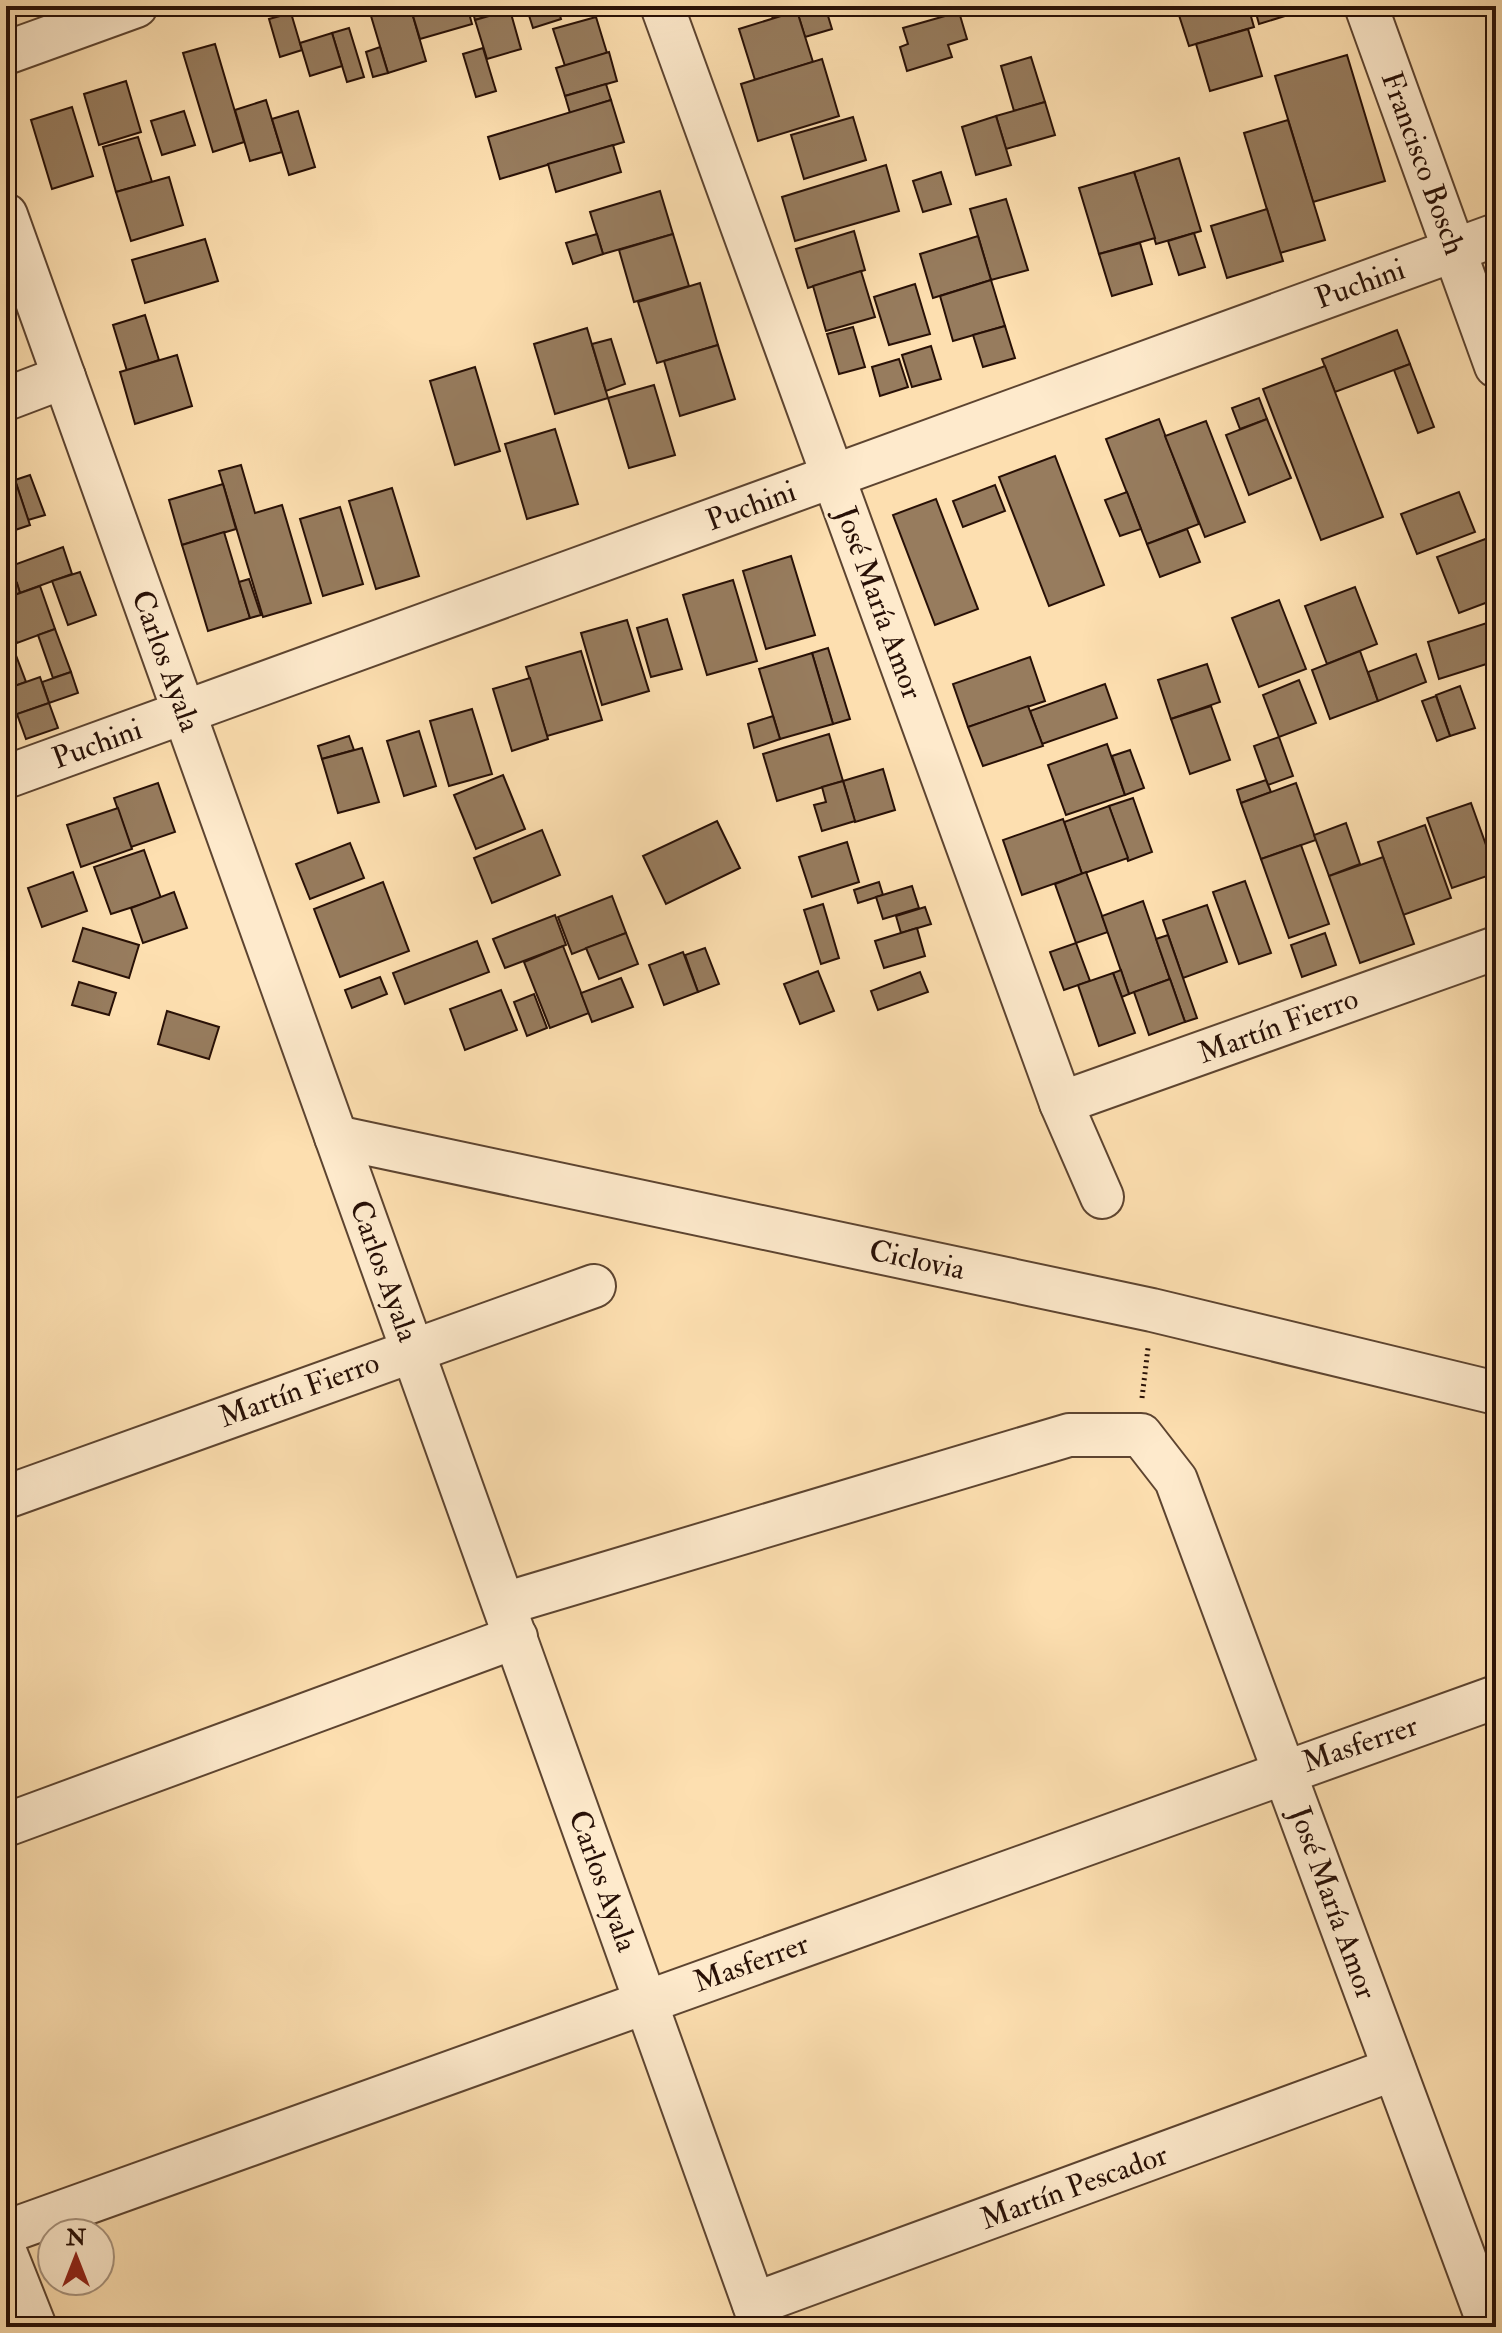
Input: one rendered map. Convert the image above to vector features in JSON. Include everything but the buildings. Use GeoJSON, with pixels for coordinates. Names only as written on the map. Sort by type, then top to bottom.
{"type":"FeatureCollection","features":[{"type":"Feature","properties":{"kind":"street"},"geometry":{"type":"LineString","coordinates":[[6,53],[136,6]]}},
{"type":"Feature","properties":{"kind":"street","name":"José María Amor"},"geometry":{"type":"LineString","coordinates":[[662,6],[1061,1103],[1102,1197]]}},
{"type":"Feature","properties":{"kind":"street","name":"Francisco Bosch"},"geometry":{"type":"LineString","coordinates":[[1366,6],[1496,366]]}},
{"type":"Feature","properties":{"kind":"street","name":"Carlos Ayala"},"geometry":{"type":"LineString","coordinates":[[6,215],[758,2316]]}},
{"type":"Feature","properties":{"kind":"street","name":"Puchini"},"geometry":{"type":"LineString","coordinates":[[6,777],[1496,235]]}},
{"type":"Feature","properties":{"kind":"street"},"geometry":{"type":"LineString","coordinates":[[6,399],[64,377]]}},
{"type":"Feature","properties":{"kind":"street","name":"Martín Fierro"},"geometry":{"type":"LineString","coordinates":[[1061,1103],[1496,948]]}},
{"type":"Feature","properties":{"kind":"street","name":"Ciclovia"},"geometry":{"type":"LineString","coordinates":[[336,1137],[1152,1310],[1496,1393]]}},
{"type":"Feature","properties":{"kind":"street","name":"Martín Fierro"},"geometry":{"type":"LineString","coordinates":[[6,1497],[594,1286]]}},
{"type":"Feature","properties":{"kind":"street"},"geometry":{"type":"LineString","coordinates":[[6,1825],[510,1621],[1069,1435],[1141,1435]]}},
{"type":"Feature","properties":{"kind":"street","name":"José María Amor"},"geometry":{"type":"LineString","coordinates":[[1141,1435],[1176,1480],[1490,2327]]}},
{"type":"Feature","properties":{"kind":"street","name":"Masferrer"},"geometry":{"type":"LineString","coordinates":[[6,2232],[1496,1697]]}},
{"type":"Feature","properties":{"kind":"street","name":"Martín Pescador"},"geometry":{"type":"LineString","coordinates":[[758,2316],[1394,2069]]}},
{"type":"Feature","properties":{"kind":"street"},"geometry":{"type":"LineString","coordinates":[[6,2254],[35,2327]]}},
{"type":"Feature","properties":{"kind":"path"},"geometry":{"type":"LineString","coordinates":[[1141,1435],[1143,1383],[1152,1310]]}}]}
